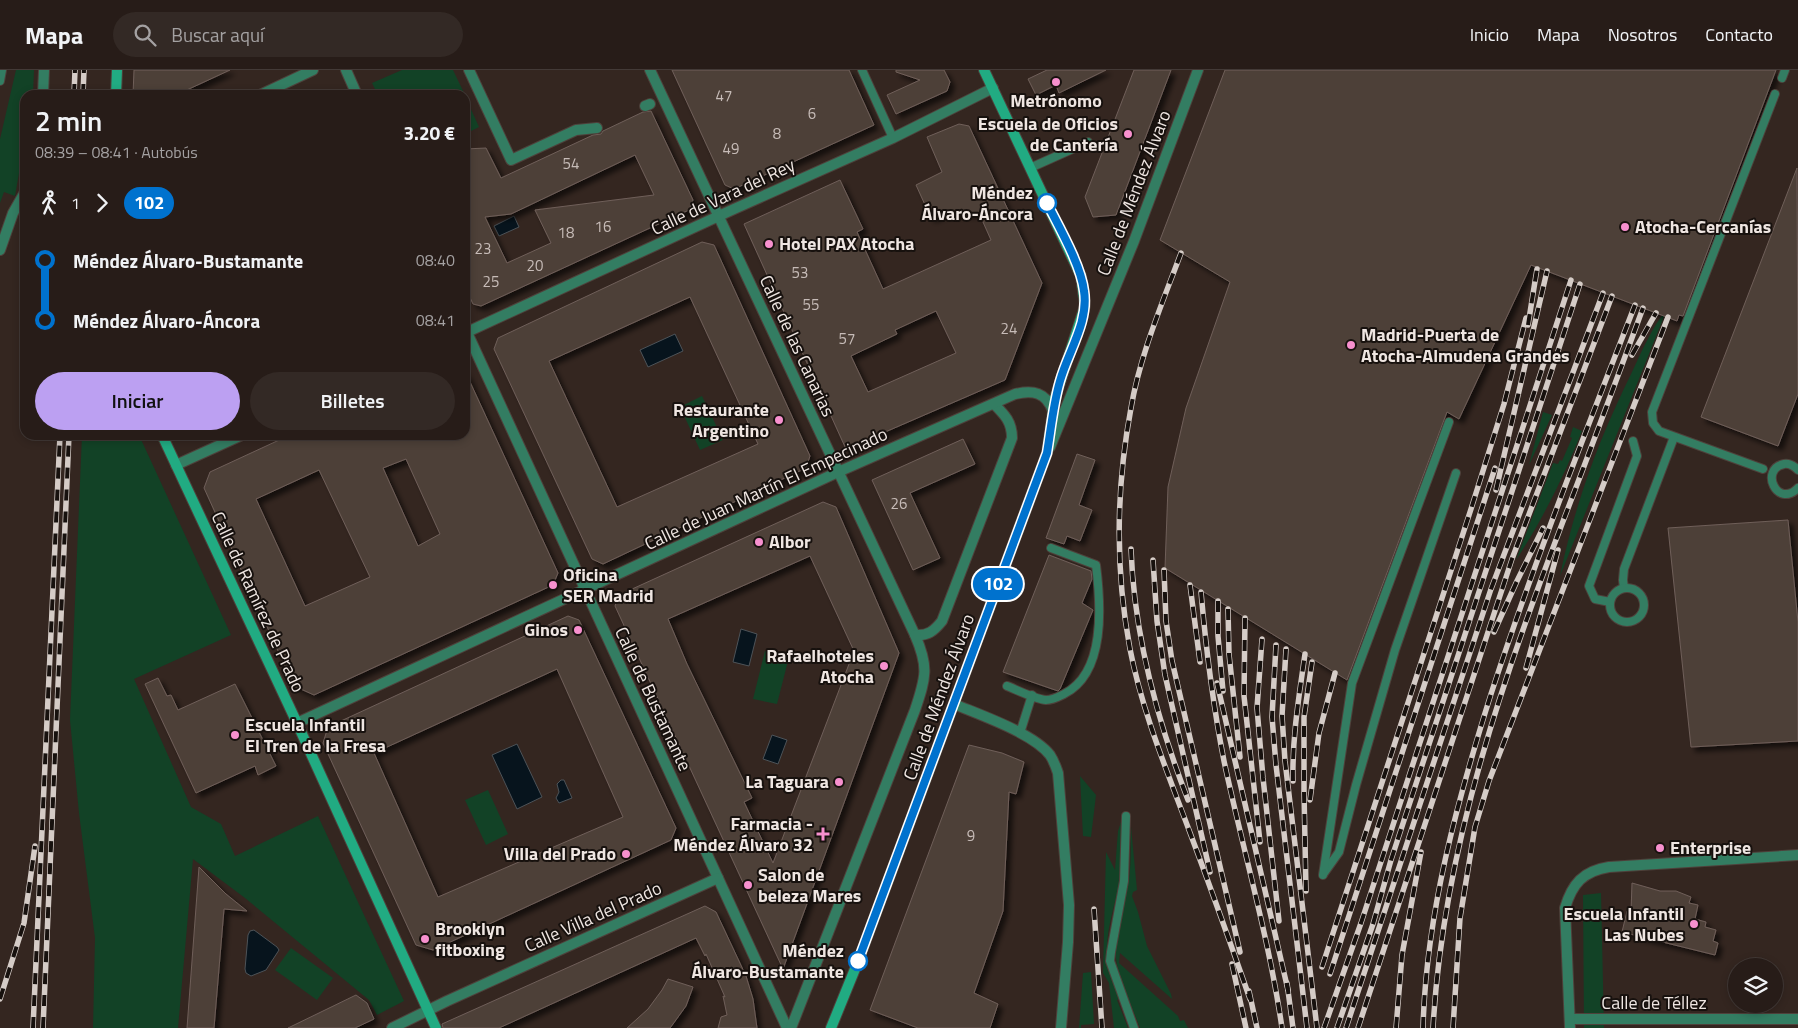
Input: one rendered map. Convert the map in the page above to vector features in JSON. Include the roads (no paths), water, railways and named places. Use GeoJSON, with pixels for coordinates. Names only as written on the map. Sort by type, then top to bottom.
{"type":"FeatureCollection","features":[{"type":"Feature","properties":{"kind":"main road"},"geometry":{"type":"LineString","coordinates":[[116,90],[117,70]]}},
{"type":"Feature","properties":{"kind":"main road"},"geometry":{"type":"LineString","coordinates":[[984,70],[1081,276],[1084,290],[1085,306],[1060,379],[1047,453]]}},
{"type":"Feature","properties":{"kind":"main road","name":"Calle de Ramírez de Prado"},"geometry":{"type":"LineString","coordinates":[[164,440],[297,723],[436,1028]]}},
{"type":"Feature","properties":{"kind":"main road","name":"Calle de Méndez Álvaro"},"geometry":{"type":"LineString","coordinates":[[831,1028],[1047,453]]}},
{"type":"Feature","properties":{"kind":"street"},"geometry":{"type":"LineString","coordinates":[[43,90],[44,70]]}},
{"type":"Feature","properties":{"kind":"street"},"geometry":{"type":"LineString","coordinates":[[271,90],[313,70]]}},
{"type":"Feature","properties":{"kind":"street"},"geometry":{"type":"LineString","coordinates":[[346,70],[355,90]]}},
{"type":"Feature","properties":{"kind":"street"},"geometry":{"type":"LineString","coordinates":[[469,70],[511,160],[576,130],[597,128]]}},
{"type":"Feature","properties":{"kind":"street","name":"Calle de las Canarias"},"geometry":{"type":"LineString","coordinates":[[650,70],[914,635]]}},
{"type":"Feature","properties":{"kind":"street","name":"Calle de Méndez Álvaro"},"geometry":{"type":"LineString","coordinates":[[1047,453],[1134,242],[1198,70]]}},
{"type":"Feature","properties":{"kind":"street","name":"Calle de Vara del Rey"},"geometry":{"type":"LineString","coordinates":[[470,329],[893,138],[993,88]]}},
{"type":"Feature","properties":{"kind":"street"},"geometry":{"type":"LineString","coordinates":[[0,250],[12,213],[20,200]]}},
{"type":"Feature","properties":{"kind":"street","name":"Calle de Bustamante"},"geometry":{"type":"LineString","coordinates":[[470,340],[787,1028]]}},
{"type":"Feature","properties":{"kind":"street","name":"Calle de Juan Martín El Empecinado"},"geometry":{"type":"LineString","coordinates":[[297,723],[838,472],[1015,394],[1028,391],[1044,397],[1048,400],[1053,411]]}},
{"type":"Feature","properties":{"kind":"street","name":"Calle de Méndez Álvaro"},"geometry":{"type":"LineString","coordinates":[[914,635],[929,634],[936,630],[942,621],[1012,438],[1012,427],[1009,421],[994,404]]}},
{"type":"Feature","properties":{"kind":"street"},"geometry":{"type":"LineString","coordinates":[[176,465],[231,440]]}},
{"type":"Feature","properties":{"kind":"street","name":"Calle de Méndez Álvaro"},"geometry":{"type":"LineString","coordinates":[[792,1028],[920,695],[925,668],[922,652],[914,635]]}},
{"type":"Feature","properties":{"kind":"street"},"geometry":{"type":"LineString","coordinates":[[954,704],[1020,733],[1043,748],[1050,755],[1058,773],[1070,905],[1061,1028]]}},
{"type":"Feature","properties":{"kind":"street"},"geometry":{"type":"LineString","coordinates":[[1570,1024],[1566,908],[1569,894],[1587,874],[1597,869],[1609,867],[1798,855]]}},
{"type":"Feature","properties":{"kind":"street","name":"Calle Villa del Prado"},"geometry":{"type":"LineString","coordinates":[[392,1028],[718,878]]}},
{"type":"Feature","properties":{"kind":"street","name":"Calle de Téllez"},"geometry":{"type":"LineString","coordinates":[[1570,1024],[1798,1019]]}},
{"type":"Feature","properties":{"kind":"lane"},"geometry":{"type":"LineString","coordinates":[[0,81],[2,70]]}},
{"type":"Feature","properties":{"kind":"lane"},"geometry":{"type":"LineString","coordinates":[[862,70],[893,138]]}},
{"type":"Feature","properties":{"kind":"lane"},"geometry":{"type":"LineString","coordinates":[[1775,94],[1652,412],[1658,431],[1674,437],[1769,469],[1788,464],[1798,465]]}},
{"type":"Feature","properties":{"kind":"lane"},"geometry":{"type":"LineString","coordinates":[[1030,168],[1088,142]]}},
{"type":"Feature","properties":{"kind":"lane"},"geometry":{"type":"LineString","coordinates":[[1449,422],[1352,683],[1323,875],[1339,852],[1356,784],[1395,650],[1456,473]]}},
{"type":"Feature","properties":{"kind":"lane"},"geometry":{"type":"LineString","coordinates":[[1624,588],[1622,580],[1624,569],[1674,437]]}},
{"type":"Feature","properties":{"kind":"lane"},"geometry":{"type":"LineString","coordinates":[[1610,602],[1595,599],[1589,586],[1637,456],[1633,441]]}},
{"type":"Feature","properties":{"kind":"lane"},"geometry":{"type":"LineString","coordinates":[[1788,464],[1793,465],[1798,470]]}},
{"type":"Feature","properties":{"kind":"lane"},"geometry":{"type":"LineString","coordinates":[[1769,469],[1772,483],[1778,491],[1787,494],[1798,488]]}},
{"type":"Feature","properties":{"kind":"lane"},"geometry":{"type":"LineString","coordinates":[[1007,686],[1048,700],[1071,691],[1083,679],[1096,650],[1099,620],[1096,566],[1051,548]]}},
{"type":"Feature","properties":{"kind":"lane"},"geometry":{"type":"LineString","coordinates":[[1624,588],[1634,589],[1643,600],[1643,610],[1638,618],[1630,622],[1620,620],[1612,613],[1610,602],[1616,592],[1624,588]]}},
{"type":"Feature","properties":{"kind":"lane"},"geometry":{"type":"LineString","coordinates":[[1020,733],[1032,695]]}},
{"type":"Feature","properties":{"kind":"lane"},"geometry":{"type":"LineString","coordinates":[[1126,816],[1124,880],[1110,952],[1110,961],[1134,1028]]}},
{"type":"Feature","properties":{"kind":"railway"},"geometry":{"type":"LineString","coordinates":[[74,90],[75,70]]}},
{"type":"Feature","properties":{"kind":"railway"},"geometry":{"type":"LineString","coordinates":[[83,90],[84,70]]}},
{"type":"Feature","properties":{"kind":"railway"},"geometry":{"type":"LineString","coordinates":[[1181,253],[1146,349],[1131,408],[1122,468],[1120,498],[1119,528],[1122,589],[1130,649],[1148,718],[1250,999]]}},
{"type":"Feature","properties":{"kind":"railway"},"geometry":{"type":"LineString","coordinates":[[1528,325],[1537,269]]}},
{"type":"Feature","properties":{"kind":"railway"},"geometry":{"type":"LineString","coordinates":[[1496,490],[1547,271]]}},
{"type":"Feature","properties":{"kind":"railway"},"geometry":{"type":"LineString","coordinates":[[1324,1028],[1361,923],[1571,280]]}},
{"type":"Feature","properties":{"kind":"railway"},"geometry":{"type":"LineString","coordinates":[[1337,1028],[1373,924],[1391,860],[1580,284]]}},
{"type":"Feature","properties":{"kind":"railway"},"geometry":{"type":"LineString","coordinates":[[1346,1028],[1491,589],[1603,293]]}},
{"type":"Feature","properties":{"kind":"railway"},"geometry":{"type":"LineString","coordinates":[[1358,1028],[1512,559],[1612,296]]}},
{"type":"Feature","properties":{"kind":"railway"},"geometry":{"type":"LineString","coordinates":[[1423,1028],[1425,985],[1437,901],[1455,817],[1478,735],[1507,645],[1542,547],[1635,305]]}},
{"type":"Feature","properties":{"kind":"railway"},"geometry":{"type":"LineString","coordinates":[[1433,1028],[1439,960],[1449,893],[1481,761],[1523,631],[1643,308]]}},
{"type":"Feature","properties":{"kind":"railway"},"geometry":{"type":"LineString","coordinates":[[1632,355],[1656,313]]}},
{"type":"Feature","properties":{"kind":"railway"},"geometry":{"type":"LineString","coordinates":[[1453,1028],[1460,918],[1475,827],[1489,781],[1668,317]]}},
{"type":"Feature","properties":{"kind":"railway"},"geometry":{"type":"LineString","coordinates":[[1322,967],[1471,509],[1504,404],[1526,318]]}},
{"type":"Feature","properties":{"kind":"railway"},"geometry":{"type":"LineString","coordinates":[[33,1028],[60,440]]}},
{"type":"Feature","properties":{"kind":"railway"},"geometry":{"type":"LineString","coordinates":[[43,1028],[69,440]]}},
{"type":"Feature","properties":{"kind":"railway"},"geometry":{"type":"LineString","coordinates":[[1330,974],[1495,468]]}},
{"type":"Feature","properties":{"kind":"railway"},"geometry":{"type":"LineString","coordinates":[[1494,632],[1543,528]]}},
{"type":"Feature","properties":{"kind":"railway"},"geometry":{"type":"LineString","coordinates":[[1131,549],[1137,613],[1149,677],[1166,739],[1188,800]]}},
{"type":"Feature","properties":{"kind":"railway"},"geometry":{"type":"LineString","coordinates":[[1526,668],[1558,550]]}},
{"type":"Feature","properties":{"kind":"railway"},"geometry":{"type":"LineString","coordinates":[[1153,560],[1157,621],[1165,675],[1210,872]]}},
{"type":"Feature","properties":{"kind":"railway"},"geometry":{"type":"LineString","coordinates":[[1164,570],[1166,621],[1172,661],[1240,952]]}},
{"type":"Feature","properties":{"kind":"railway"},"geometry":{"type":"LineString","coordinates":[[1190,585],[1200,662]]}},
{"type":"Feature","properties":{"kind":"railway"},"geometry":{"type":"LineString","coordinates":[[1201,592],[1210,677],[1220,740],[1263,927],[1282,1028]]}},
{"type":"Feature","properties":{"kind":"railway"},"geometry":{"type":"LineString","coordinates":[[1218,601],[1218,636],[1223,691]]}},
{"type":"Feature","properties":{"kind":"railway"},"geometry":{"type":"LineString","coordinates":[[1228,609],[1229,654],[1240,757]]}},
{"type":"Feature","properties":{"kind":"railway"},"geometry":{"type":"LineString","coordinates":[[1245,618],[1244,696],[1260,842]]}},
{"type":"Feature","properties":{"kind":"railway"},"geometry":{"type":"LineString","coordinates":[[1262,639],[1257,708],[1279,921]]}},
{"type":"Feature","properties":{"kind":"railway"},"geometry":{"type":"LineString","coordinates":[[1276,645],[1272,717],[1307,1028]]}},
{"type":"Feature","properties":{"kind":"railway"},"geometry":{"type":"LineString","coordinates":[[1286,649],[1282,716],[1285,761],[1317,1028]]}},
{"type":"Feature","properties":{"kind":"railway"},"geometry":{"type":"LineString","coordinates":[[1293,781],[1298,701],[1305,654]]}},
{"type":"Feature","properties":{"kind":"railway"},"geometry":{"type":"LineString","coordinates":[[1306,891],[1304,717],[1312,662]]}},
{"type":"Feature","properties":{"kind":"railway"},"geometry":{"type":"LineString","coordinates":[[1310,800],[1319,733],[1335,673]]}},
{"type":"Feature","properties":{"kind":"railway"},"geometry":{"type":"LineString","coordinates":[[1217,683],[1288,990]]}},
{"type":"Feature","properties":{"kind":"railway"},"geometry":{"type":"LineString","coordinates":[[0,999],[24,923],[35,846]]}},
{"type":"Feature","properties":{"kind":"railway"},"geometry":{"type":"LineString","coordinates":[[1396,1028],[1402,955],[1421,852]]}},
{"type":"Feature","properties":{"kind":"railway"},"geometry":{"type":"LineString","coordinates":[[1094,909],[1102,1028]]}},
{"type":"Feature","properties":{"kind":"railway"},"geometry":{"type":"LineString","coordinates":[[1232,964],[1246,1028]]}},
{"type":"Feature","properties":{"kind":"railway"},"geometry":{"type":"LineString","coordinates":[[1287,983],[1293,1028]]}},
{"type":"Feature","properties":{"kind":"railway"},"geometry":{"type":"LineString","coordinates":[[1249,991],[1257,1028]]}},
{"type":"Feature","properties":{"kind":"place","name":"Metrónomo"},"geometry":{"type":"Point","coordinates":[1056,82]}},
{"type":"Feature","properties":{"kind":"place","name":"Escuela de Oficios de Cantería"},"geometry":{"type":"Point","coordinates":[1128,134]}},
{"type":"Feature","properties":{"kind":"place","name":"Méndez Álvaro-Áncora"},"geometry":{"type":"Point","coordinates":[1047,203]}},
{"type":"Feature","properties":{"kind":"place","name":"Atocha-Cercanías"},"geometry":{"type":"Point","coordinates":[1625,227]}},
{"type":"Feature","properties":{"kind":"place","name":"Hotel PAX Atocha"},"geometry":{"type":"Point","coordinates":[769,244]}},
{"type":"Feature","properties":{"kind":"place","name":"Madrid-Puerta de Atocha-Almudena Grandes"},"geometry":{"type":"Point","coordinates":[1351,345]}},
{"type":"Feature","properties":{"kind":"place","name":"Restaurante Argentino"},"geometry":{"type":"Point","coordinates":[779,420]}},
{"type":"Feature","properties":{"kind":"place","name":"Albor"},"geometry":{"type":"Point","coordinates":[759,542]}},
{"type":"Feature","properties":{"kind":"place","name":"Oficina SER Madrid"},"geometry":{"type":"Point","coordinates":[553,585]}},
{"type":"Feature","properties":{"kind":"place","name":"Ginos"},"geometry":{"type":"Point","coordinates":[578,630]}},
{"type":"Feature","properties":{"kind":"place","name":"Rafaelhoteles Atocha"},"geometry":{"type":"Point","coordinates":[884,666]}},
{"type":"Feature","properties":{"kind":"place","name":"Escuela Infantil El Tren de la Fresa"},"geometry":{"type":"Point","coordinates":[235,735]}},
{"type":"Feature","properties":{"kind":"place","name":"La Taguara"},"geometry":{"type":"Point","coordinates":[839,782]}},
{"type":"Feature","properties":{"kind":"place","name":"Farmacia - Méndez Álvaro 32"},"geometry":{"type":"Point","coordinates":[823,834]}},
{"type":"Feature","properties":{"kind":"place","name":"Enterprise"},"geometry":{"type":"Point","coordinates":[1660,848]}},
{"type":"Feature","properties":{"kind":"place","name":"Villa del Prado"},"geometry":{"type":"Point","coordinates":[626,854]}},
{"type":"Feature","properties":{"kind":"place","name":"Salon de beleza Mares"},"geometry":{"type":"Point","coordinates":[748,885]}},
{"type":"Feature","properties":{"kind":"place","name":"Escuela Infantil Las Nubes"},"geometry":{"type":"Point","coordinates":[1694,924]}},
{"type":"Feature","properties":{"kind":"place","name":"Brooklyn fitboxing"},"geometry":{"type":"Point","coordinates":[425,939]}},
{"type":"Feature","properties":{"kind":"place","name":"Méndez Álvaro-Bustamante"},"geometry":{"type":"Point","coordinates":[858,961]}}]}
